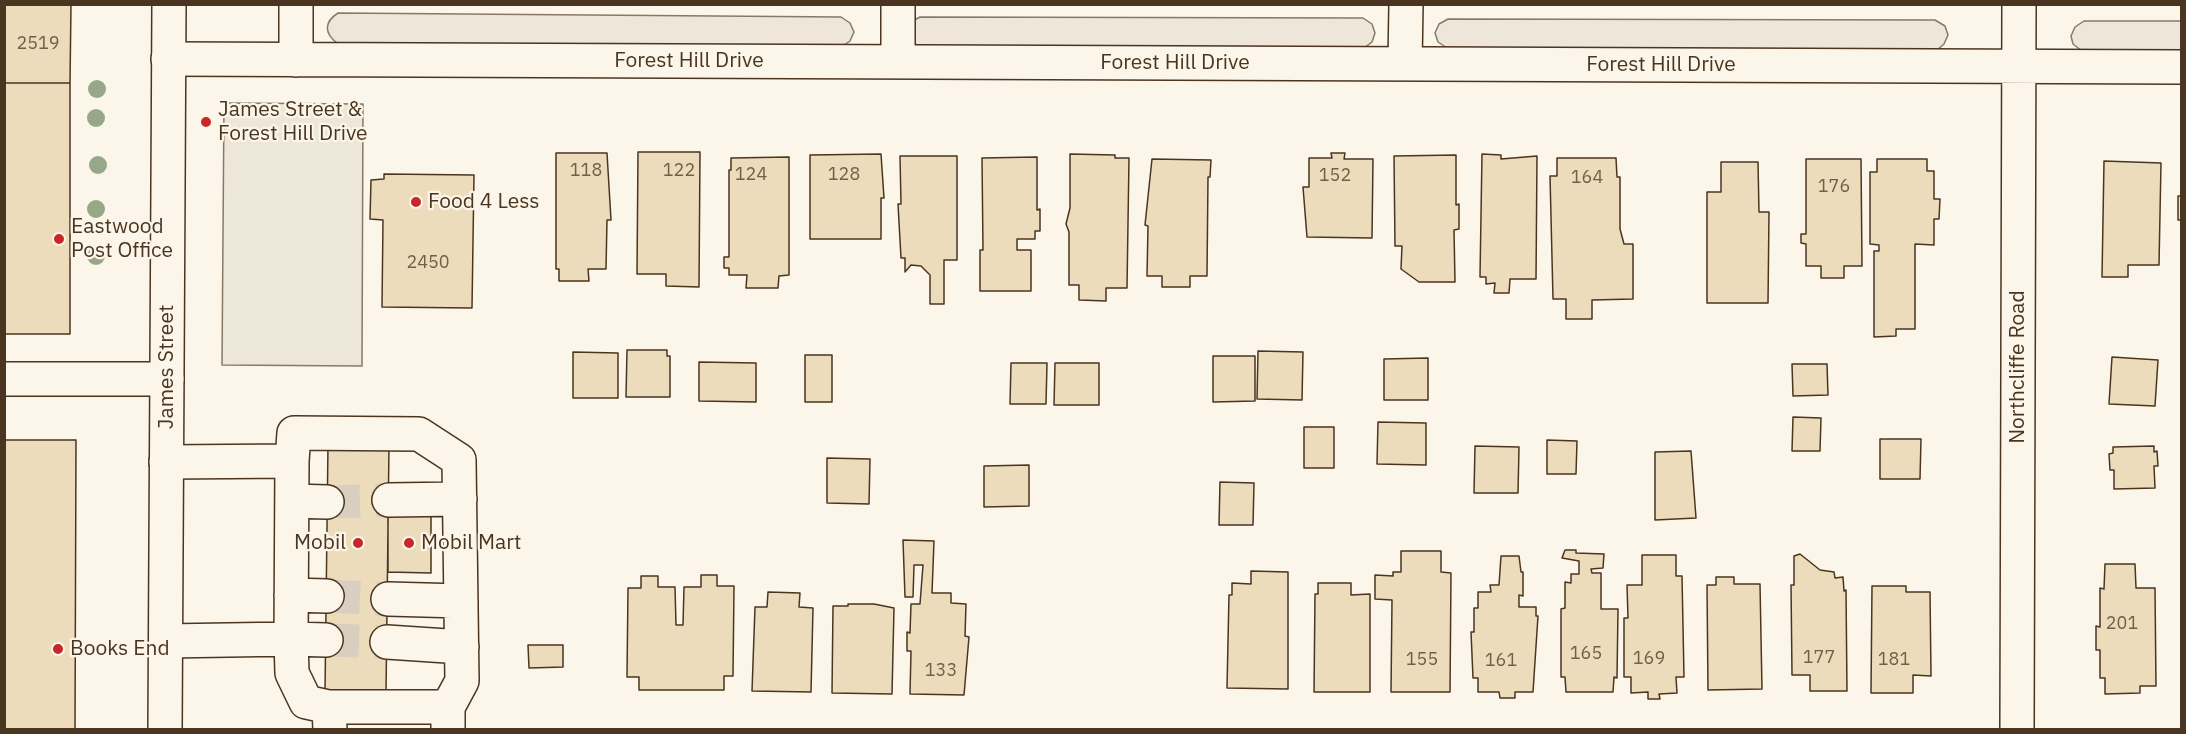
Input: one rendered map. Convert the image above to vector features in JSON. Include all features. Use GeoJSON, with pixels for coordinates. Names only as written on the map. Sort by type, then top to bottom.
{"type":"FeatureCollection","features":[{"type":"Feature","properties":{"kind":"street","name":"James Street"},"geometry":{"type":"LineString","coordinates":[[165,729],[169,4]]}},
{"type":"Feature","properties":{"kind":"street"},"geometry":{"type":"LineString","coordinates":[[296,4],[296,60]]}},
{"type":"Feature","properties":{"kind":"street"},"geometry":{"type":"LineString","coordinates":[[898,4],[898,62]]}},
{"type":"Feature","properties":{"kind":"street"},"geometry":{"type":"LineString","coordinates":[[1405,64],[1406,4]]}},
{"type":"Feature","properties":{"kind":"street","name":"Northcliffe Road"},"geometry":{"type":"LineString","coordinates":[[2018,729],[2019,4]]}},
{"type":"Feature","properties":{"kind":"street","name":"Forest Hill Drive"},"geometry":{"type":"LineString","coordinates":[[168,59],[2181,67]]}},
{"type":"Feature","properties":{"kind":"street"},"geometry":{"type":"LineString","coordinates":[[4,379],[167,380]]}},
{"type":"Feature","properties":{"kind":"street"},"geometry":{"type":"LineString","coordinates":[[294,433],[419,434],[459,460],[459,499],[462,681],[448,718],[329,718],[306,702],[292,673],[294,433]]}},
{"type":"Feature","properties":{"kind":"street"},"geometry":{"type":"LineString","coordinates":[[166,462],[292,461]]}},
{"type":"Feature","properties":{"kind":"street"},"geometry":{"type":"LineString","coordinates":[[389,501],[459,499]]}},
{"type":"Feature","properties":{"kind":"street"},"geometry":{"type":"LineString","coordinates":[[292,501],[327,502]]}},
{"type":"Feature","properties":{"kind":"street"},"geometry":{"type":"LineString","coordinates":[[291,595],[327,596]]}},
{"type":"Feature","properties":{"kind":"street"},"geometry":{"type":"LineString","coordinates":[[388,599],[461,601]]}},
{"type":"Feature","properties":{"kind":"street"},"geometry":{"type":"LineString","coordinates":[[166,641],[326,640]]}},
{"type":"Feature","properties":{"kind":"street"},"geometry":{"type":"LineString","coordinates":[[387,642],[462,647]]}},
{"type":"Feature","properties":{"kind":"shaded area"},"geometry":{"type":"Polygon","coordinates":[[[338,13],[841,17],[850,23],[854,32],[850,41],[841,47],[337,43],[327,28],[330,20],[338,13]]]}},
{"type":"Feature","properties":{"kind":"shaded area"},"geometry":{"type":"Polygon","coordinates":[[[920,17],[1363,18],[1372,24],[1375,33],[1372,42],[1364,48],[919,47],[910,40],[911,22],[920,17]]]}},
{"type":"Feature","properties":{"kind":"shaded area"},"geometry":{"type":"Polygon","coordinates":[[[1448,19],[1935,20],[1945,26],[1948,35],[1944,44],[1936,51],[1447,48],[1438,42],[1435,33],[1439,24],[1448,19]]]}},
{"type":"Feature","properties":{"kind":"shaded area"},"geometry":{"type":"Polygon","coordinates":[[[2084,21],[2181,21],[2181,51],[2082,51],[2073,44],[2071,36],[2075,27],[2084,21]]]}},
{"type":"Feature","properties":{"kind":"shaded area"},"geometry":{"type":"Polygon","coordinates":[[[224,103],[363,104],[362,366],[222,365],[224,103]]]}},
{"type":"Feature","properties":{"kind":"building"},"geometry":{"type":"Polygon","coordinates":[[[4,4],[71,4],[70,83],[4,83],[4,4]]]}},
{"type":"Feature","properties":{"kind":"building"},"geometry":{"type":"Polygon","coordinates":[[[4,83],[70,83],[70,334],[4,334],[4,83]]]}},
{"type":"Feature","properties":{"kind":"building"},"geometry":{"type":"Polygon","coordinates":[[[638,152],[700,152],[699,287],[666,286],[666,274],[637,274],[638,152]]]}},
{"type":"Feature","properties":{"kind":"building"},"geometry":{"type":"Polygon","coordinates":[[[556,153],[607,153],[611,220],[607,220],[606,269],[588,269],[589,281],[559,281],[559,269],[556,269],[556,153]]]}},
{"type":"Feature","properties":{"kind":"building"},"geometry":{"type":"Polygon","coordinates":[[[1331,153],[1345,153],[1344,159],[1373,159],[1372,238],[1307,237],[1303,187],[1309,187],[1309,158],[1332,158],[1331,153]]]}},
{"type":"Feature","properties":{"kind":"building"},"geometry":{"type":"Polygon","coordinates":[[[881,154],[884,198],[881,198],[881,239],[810,239],[810,155],[881,154]]]}},
{"type":"Feature","properties":{"kind":"building"},"geometry":{"type":"Polygon","coordinates":[[[1070,154],[1115,155],[1115,158],[1129,158],[1127,288],[1106,288],[1106,301],[1079,300],[1079,285],[1069,285],[1069,232],[1066,224],[1070,208],[1070,154]]]}},
{"type":"Feature","properties":{"kind":"building"},"geometry":{"type":"Polygon","coordinates":[[[1482,154],[1501,155],[1501,159],[1537,156],[1536,279],[1510,279],[1509,293],[1494,293],[1495,283],[1486,284],[1486,277],[1480,277],[1482,154]]]}},
{"type":"Feature","properties":{"kind":"building"},"geometry":{"type":"Polygon","coordinates":[[[1456,155],[1456,205],[1459,204],[1459,229],[1454,230],[1455,282],[1419,282],[1401,269],[1402,246],[1395,246],[1394,156],[1456,155]]]}},
{"type":"Feature","properties":{"kind":"building"},"geometry":{"type":"Polygon","coordinates":[[[900,156],[957,156],[957,260],[944,260],[944,304],[930,304],[930,275],[921,266],[911,265],[905,272],[905,258],[901,258],[898,204],[901,204],[900,156]]]}},
{"type":"Feature","properties":{"kind":"building"},"geometry":{"type":"Polygon","coordinates":[[[789,157],[789,275],[779,276],[778,288],[746,288],[747,275],[729,275],[729,268],[724,268],[724,257],[729,257],[731,158],[789,157]]]}},
{"type":"Feature","properties":{"kind":"building"},"geometry":{"type":"Polygon","coordinates":[[[1037,157],[1037,210],[1040,209],[1040,231],[1035,231],[1035,239],[1017,239],[1017,250],[1031,250],[1031,291],[980,291],[980,250],[983,250],[982,158],[1037,157]]]}},
{"type":"Feature","properties":{"kind":"building"},"geometry":{"type":"Polygon","coordinates":[[[1557,158],[1616,158],[1617,177],[1620,177],[1620,229],[1624,244],[1633,244],[1633,299],[1592,300],[1592,319],[1566,319],[1566,299],[1553,299],[1550,176],[1557,176],[1557,158]]]}},
{"type":"Feature","properties":{"kind":"building"},"geometry":{"type":"Polygon","coordinates":[[[1152,159],[1211,160],[1210,177],[1208,177],[1207,276],[1190,276],[1190,287],[1162,287],[1162,276],[1147,276],[1148,226],[1145,225],[1152,159]]]}},
{"type":"Feature","properties":{"kind":"building"},"geometry":{"type":"Polygon","coordinates":[[[1806,159],[1861,159],[1862,266],[1844,266],[1844,278],[1821,278],[1821,266],[1806,266],[1806,244],[1801,243],[1801,234],[1806,234],[1806,159]]]}},
{"type":"Feature","properties":{"kind":"building"},"geometry":{"type":"Polygon","coordinates":[[[1877,159],[1927,159],[1927,171],[1934,171],[1934,199],[1940,199],[1939,219],[1934,219],[1934,245],[1915,244],[1915,329],[1896,329],[1896,336],[1874,337],[1874,251],[1879,251],[1879,245],[1870,244],[1870,172],[1877,172],[1877,159]]]}},
{"type":"Feature","properties":{"kind":"building"},"geometry":{"type":"Polygon","coordinates":[[[2104,161],[2161,163],[2159,265],[2128,265],[2128,277],[2102,277],[2104,161]]]}},
{"type":"Feature","properties":{"kind":"building"},"geometry":{"type":"Polygon","coordinates":[[[1721,162],[1758,162],[1759,212],[1769,212],[1768,303],[1707,303],[1707,192],[1721,192],[1721,162]]]}},
{"type":"Feature","properties":{"kind":"building"},"geometry":{"type":"Polygon","coordinates":[[[384,174],[474,175],[472,308],[382,307],[383,220],[370,219],[371,180],[384,179],[384,174]]]}},
{"type":"Feature","properties":{"kind":"building"},"geometry":{"type":"Polygon","coordinates":[[[2178,196],[2182,196],[2182,220],[2178,220],[2178,196]]]}},
{"type":"Feature","properties":{"kind":"building"},"geometry":{"type":"Polygon","coordinates":[[[627,350],[667,350],[667,356],[670,356],[670,397],[626,397],[627,350]]]}},
{"type":"Feature","properties":{"kind":"building"},"geometry":{"type":"Polygon","coordinates":[[[1258,351],[1303,352],[1302,400],[1257,399],[1258,351]]]}},
{"type":"Feature","properties":{"kind":"building"},"geometry":{"type":"Polygon","coordinates":[[[573,352],[618,353],[618,398],[573,398],[573,352]]]}},
{"type":"Feature","properties":{"kind":"building"},"geometry":{"type":"Polygon","coordinates":[[[805,355],[832,355],[832,402],[805,402],[805,355]]]}},
{"type":"Feature","properties":{"kind":"building"},"geometry":{"type":"Polygon","coordinates":[[[1213,356],[1255,356],[1255,401],[1213,402],[1213,356]]]}},
{"type":"Feature","properties":{"kind":"building"},"geometry":{"type":"Polygon","coordinates":[[[2112,357],[2158,360],[2155,406],[2109,404],[2112,357]]]}},
{"type":"Feature","properties":{"kind":"building"},"geometry":{"type":"Polygon","coordinates":[[[1428,358],[1428,400],[1384,400],[1384,359],[1428,358]]]}},
{"type":"Feature","properties":{"kind":"building"},"geometry":{"type":"Polygon","coordinates":[[[699,362],[756,363],[756,402],[699,401],[699,362]]]}},
{"type":"Feature","properties":{"kind":"building"},"geometry":{"type":"Polygon","coordinates":[[[1011,363],[1047,363],[1046,404],[1010,404],[1011,363]]]}},
{"type":"Feature","properties":{"kind":"building"},"geometry":{"type":"Polygon","coordinates":[[[1055,363],[1099,363],[1099,405],[1054,405],[1055,363]]]}},
{"type":"Feature","properties":{"kind":"building"},"geometry":{"type":"Polygon","coordinates":[[[1792,364],[1827,364],[1828,395],[1793,396],[1792,364]]]}},
{"type":"Feature","properties":{"kind":"building"},"geometry":{"type":"Polygon","coordinates":[[[1793,417],[1821,418],[1820,451],[1792,451],[1793,417]]]}},
{"type":"Feature","properties":{"kind":"building"},"geometry":{"type":"Polygon","coordinates":[[[1378,422],[1426,423],[1426,465],[1377,464],[1378,422]]]}},
{"type":"Feature","properties":{"kind":"building"},"geometry":{"type":"Polygon","coordinates":[[[1304,427],[1334,427],[1334,468],[1304,468],[1304,427]]]}},
{"type":"Feature","properties":{"kind":"building"},"geometry":{"type":"Polygon","coordinates":[[[1880,439],[1921,439],[1920,479],[1880,479],[1880,439]]]}},
{"type":"Feature","properties":{"kind":"building"},"geometry":{"type":"Polygon","coordinates":[[[4,440],[76,440],[75,730],[4,730],[4,440]]]}},
{"type":"Feature","properties":{"kind":"building"},"geometry":{"type":"Polygon","coordinates":[[[1547,440],[1577,441],[1576,474],[1547,474],[1547,440]]]}},
{"type":"Feature","properties":{"kind":"building","name":"Mobil"},"geometry":{"type":"Polygon","coordinates":[[[328,444],[389,445],[386,693],[325,693],[328,444]]]}},
{"type":"Feature","properties":{"kind":"building"},"geometry":{"type":"Polygon","coordinates":[[[1475,446],[1519,447],[1518,493],[1474,493],[1475,446]]]}},
{"type":"Feature","properties":{"kind":"building"},"geometry":{"type":"Polygon","coordinates":[[[2154,446],[2154,452],[2157,451],[2158,466],[2154,466],[2155,488],[2114,489],[2114,470],[2110,470],[2109,454],[2113,453],[2113,447],[2154,446]]]}},
{"type":"Feature","properties":{"kind":"building"},"geometry":{"type":"Polygon","coordinates":[[[1691,451],[1696,518],[1655,520],[1655,452],[1691,451]]]}},
{"type":"Feature","properties":{"kind":"building"},"geometry":{"type":"Polygon","coordinates":[[[827,458],[870,459],[869,504],[827,503],[827,458]]]}},
{"type":"Feature","properties":{"kind":"building"},"geometry":{"type":"Polygon","coordinates":[[[1029,465],[1029,506],[984,507],[984,466],[1029,465]]]}},
{"type":"Feature","properties":{"kind":"building"},"geometry":{"type":"Polygon","coordinates":[[[1220,482],[1254,483],[1253,525],[1219,525],[1220,482]]]}},
{"type":"Feature","properties":{"kind":"building","name":"Mobil Mart"},"geometry":{"type":"Polygon","coordinates":[[[388,515],[431,515],[431,573],[388,572],[388,515]]]}},
{"type":"Feature","properties":{"kind":"building"},"geometry":{"type":"Polygon","coordinates":[[[903,540],[934,541],[932,593],[951,593],[951,603],[966,604],[965,636],[969,637],[964,695],[910,694],[911,651],[907,651],[907,632],[910,633],[911,604],[920,604],[923,565],[914,565],[913,597],[905,597],[903,540]]]}},
{"type":"Feature","properties":{"kind":"building"},"geometry":{"type":"Polygon","coordinates":[[[1565,550],[1576,550],[1576,553],[1604,554],[1603,568],[1591,569],[1592,573],[1601,573],[1601,609],[1618,609],[1617,678],[1614,677],[1613,692],[1566,692],[1565,677],[1561,677],[1561,609],[1565,608],[1565,582],[1571,583],[1571,574],[1579,574],[1579,561],[1562,558],[1565,550]]]}},
{"type":"Feature","properties":{"kind":"building"},"geometry":{"type":"Polygon","coordinates":[[[1401,551],[1441,551],[1441,572],[1451,573],[1450,692],[1391,692],[1392,600],[1375,599],[1375,575],[1393,576],[1393,572],[1401,572],[1401,551]]]}},
{"type":"Feature","properties":{"kind":"building"},"geometry":{"type":"Polygon","coordinates":[[[1800,554],[1820,570],[1834,572],[1835,578],[1843,577],[1844,591],[1846,590],[1847,691],[1810,691],[1810,675],[1792,675],[1791,585],[1794,585],[1794,556],[1800,554]]]}},
{"type":"Feature","properties":{"kind":"building"},"geometry":{"type":"Polygon","coordinates":[[[1642,555],[1676,555],[1676,576],[1682,576],[1684,677],[1676,677],[1677,693],[1659,694],[1660,699],[1648,699],[1648,692],[1631,693],[1631,677],[1624,677],[1624,618],[1628,618],[1627,585],[1642,585],[1642,555]]]}},
{"type":"Feature","properties":{"kind":"building"},"geometry":{"type":"Polygon","coordinates":[[[1501,556],[1519,556],[1521,572],[1523,572],[1523,596],[1519,595],[1519,607],[1536,607],[1536,616],[1538,616],[1533,692],[1515,692],[1515,698],[1500,698],[1499,692],[1478,692],[1478,678],[1473,678],[1471,632],[1474,632],[1474,608],[1478,608],[1478,592],[1491,592],[1490,585],[1499,585],[1501,556]]]}},
{"type":"Feature","properties":{"kind":"building"},"geometry":{"type":"Polygon","coordinates":[[[2105,564],[2135,564],[2136,588],[2155,588],[2156,686],[2140,686],[2140,693],[2105,694],[2105,678],[2100,678],[2100,650],[2096,650],[2096,626],[2100,627],[2100,588],[2104,589],[2105,564]]]}},
{"type":"Feature","properties":{"kind":"building"},"geometry":{"type":"Polygon","coordinates":[[[1251,571],[1288,572],[1288,689],[1227,688],[1229,595],[1232,595],[1232,583],[1251,584],[1251,571]]]}},
{"type":"Feature","properties":{"kind":"building"},"geometry":{"type":"Polygon","coordinates":[[[701,575],[717,575],[717,586],[734,586],[733,676],[724,676],[724,690],[639,690],[639,677],[627,677],[628,588],[641,588],[641,576],[658,576],[658,587],[675,587],[676,625],[683,625],[684,587],[701,587],[701,575]]]}},
{"type":"Feature","properties":{"kind":"building"},"geometry":{"type":"Polygon","coordinates":[[[1716,577],[1734,577],[1734,584],[1760,584],[1762,689],[1708,690],[1707,585],[1716,585],[1716,577]]]}},
{"type":"Feature","properties":{"kind":"building"},"geometry":{"type":"Polygon","coordinates":[[[1318,583],[1351,583],[1351,595],[1370,594],[1370,692],[1314,692],[1315,594],[1318,594],[1318,583]]]}},
{"type":"Feature","properties":{"kind":"building"},"geometry":{"type":"Polygon","coordinates":[[[1872,586],[1906,586],[1906,592],[1930,592],[1931,676],[1913,675],[1913,693],[1871,693],[1872,586]]]}},
{"type":"Feature","properties":{"kind":"building"},"geometry":{"type":"Polygon","coordinates":[[[768,592],[800,593],[799,607],[813,608],[811,692],[752,691],[755,607],[767,607],[768,592]]]}},
{"type":"Feature","properties":{"kind":"building"},"geometry":{"type":"Polygon","coordinates":[[[848,604],[874,604],[894,608],[892,694],[832,693],[833,606],[848,606],[848,604]]]}},
{"type":"Feature","properties":{"kind":"building"},"geometry":{"type":"Polygon","coordinates":[[[528,645],[563,645],[563,667],[529,668],[528,645]]]}},
{"type":"Feature","properties":{"kind":"tunnel"},"geometry":{"type":"LineString","coordinates":[[327,502],[389,500]]}},
{"type":"Feature","properties":{"kind":"tunnel"},"geometry":{"type":"LineString","coordinates":[[327,596],[388,599]]}},
{"type":"Feature","properties":{"kind":"tunnel"},"geometry":{"type":"LineString","coordinates":[[326,640],[387,642]]}},
{"type":"Feature","properties":{"kind":"place","name":"James Street & Forest Hill Drive"},"geometry":{"type":"Point","coordinates":[206,122]}},
{"type":"Feature","properties":{"kind":"place","name":"Food 4 Less"},"geometry":{"type":"Point","coordinates":[416,202]}},
{"type":"Feature","properties":{"kind":"place","name":"Eastwood Post Office"},"geometry":{"type":"Point","coordinates":[59,239]}},
{"type":"Feature","properties":{"kind":"place","name":"Mobil"},"geometry":{"type":"Point","coordinates":[358,543]}},
{"type":"Feature","properties":{"kind":"place","name":"Mobil Mart"},"geometry":{"type":"Point","coordinates":[409,543]}},
{"type":"Feature","properties":{"kind":"place","name":"Books End"},"geometry":{"type":"Point","coordinates":[58,649]}}]}
